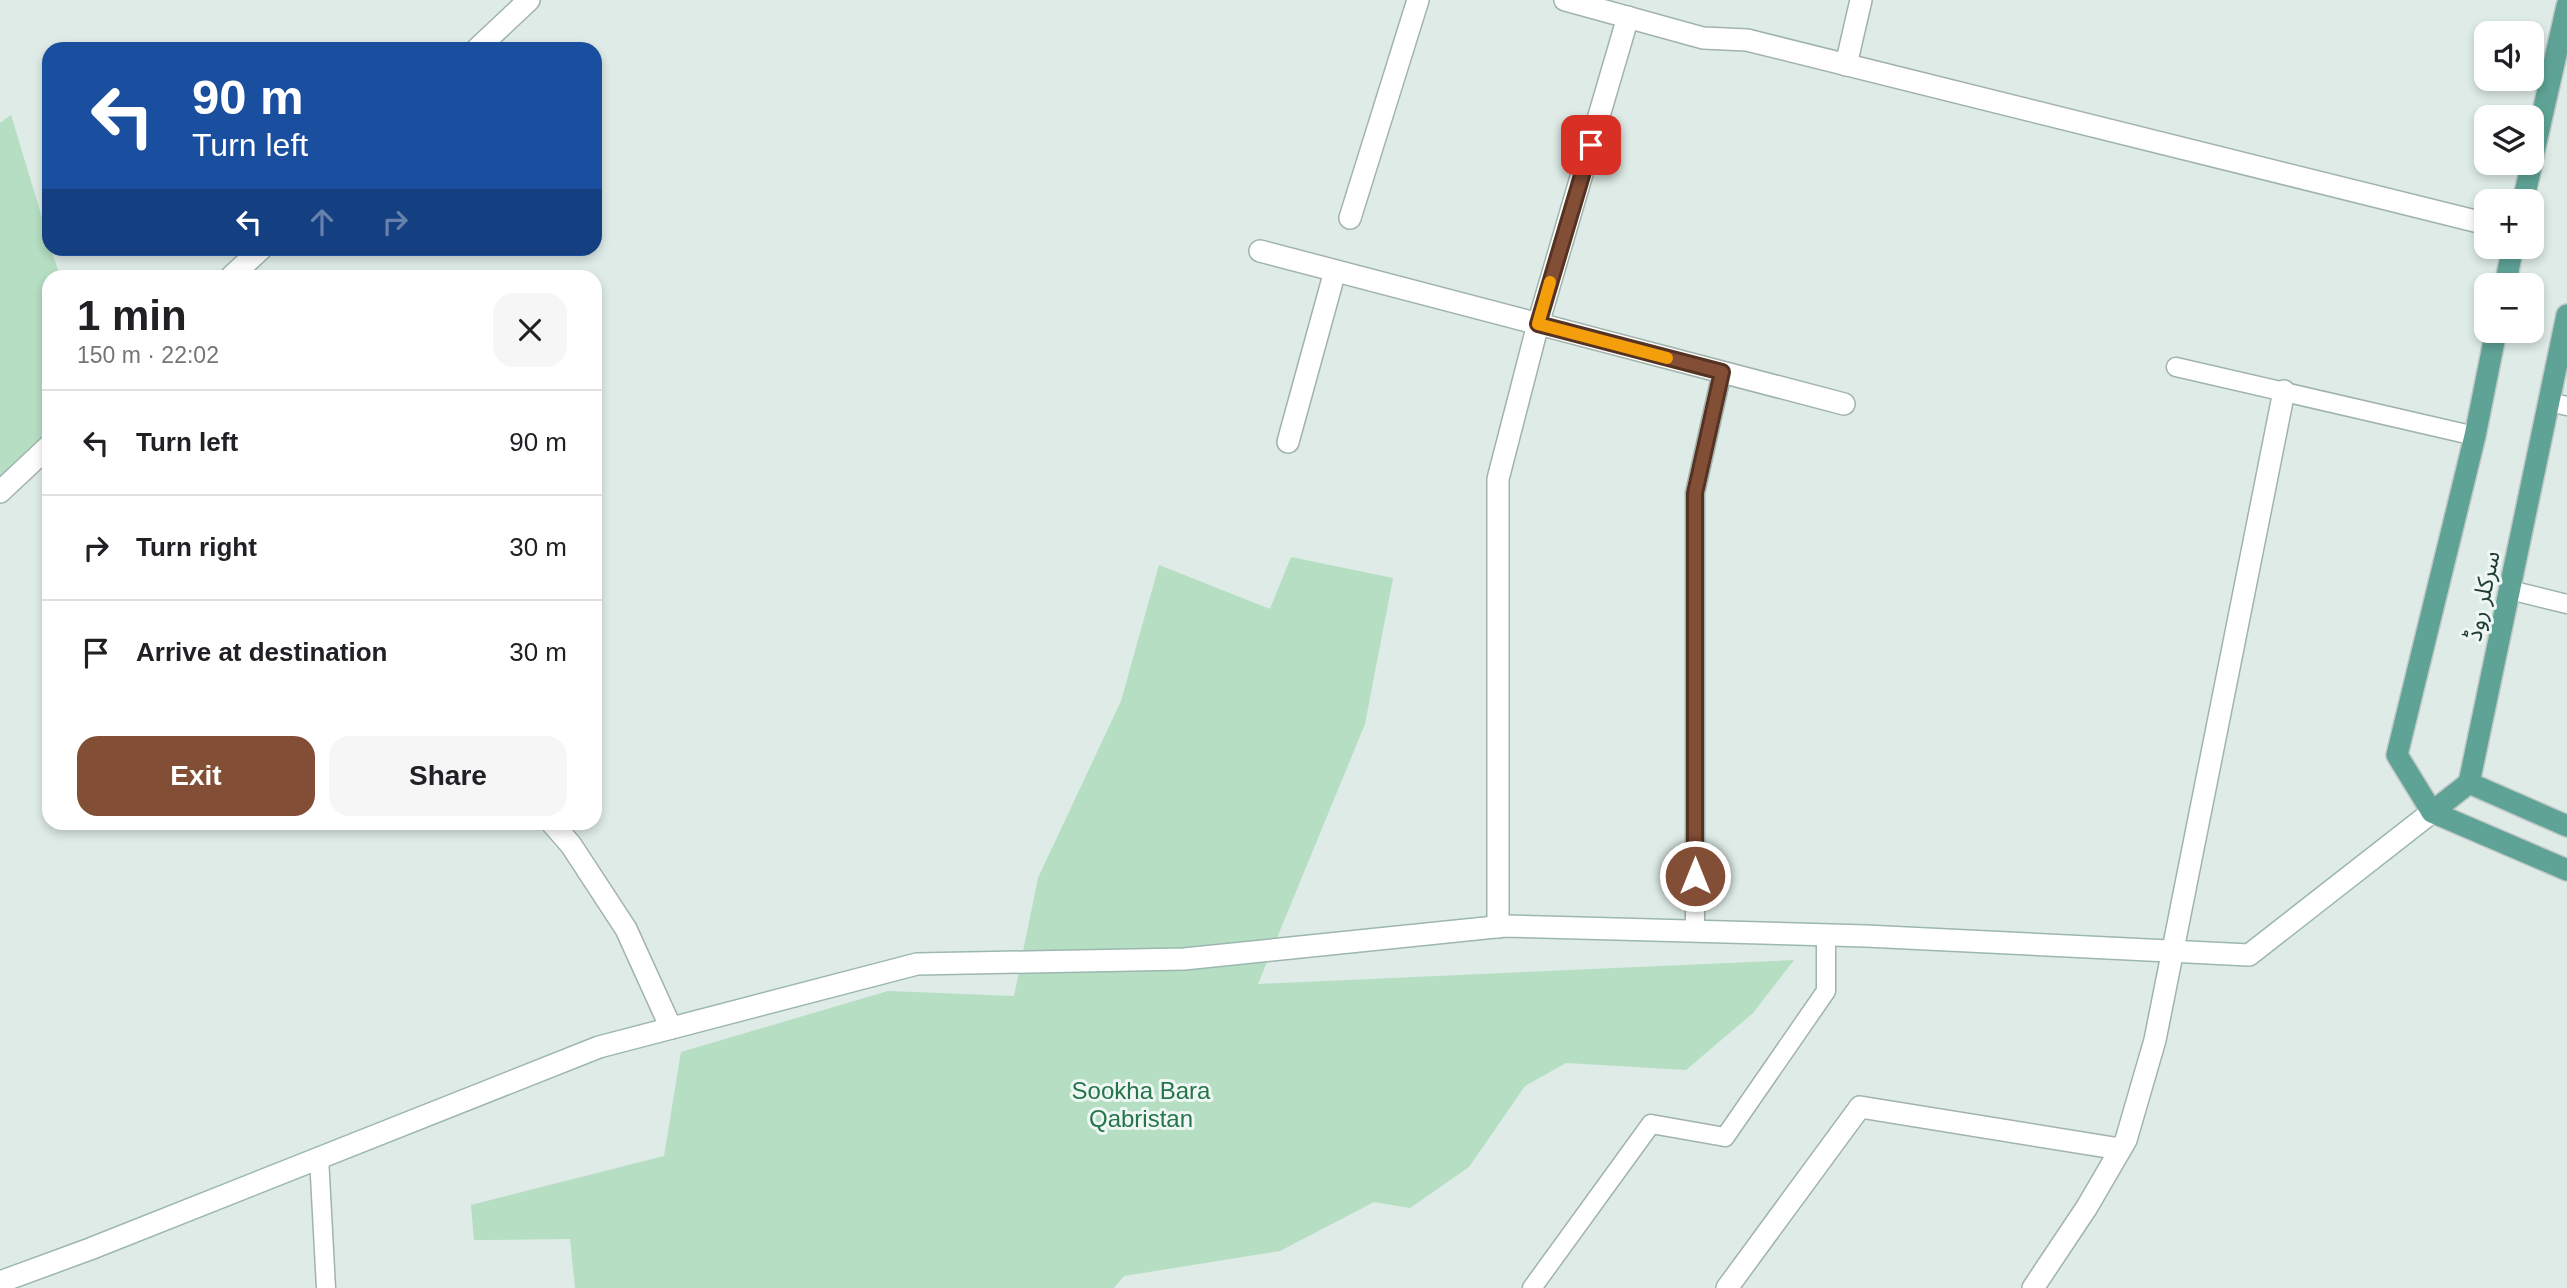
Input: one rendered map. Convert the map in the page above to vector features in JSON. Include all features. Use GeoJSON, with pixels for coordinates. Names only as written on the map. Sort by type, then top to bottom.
{"type":"FeatureCollection","features":[{"type":"Feature","properties":{"kind":"main road"},"geometry":{"type":"LineString","coordinates":[[2544,108],[2567,6]]}},
{"type":"Feature","properties":{"kind":"main road","name":"سرکلر روڈ"},"geometry":{"type":"LineString","coordinates":[[2469,783],[2510,590],[2558,404],[2567,315]]}},
{"type":"Feature","properties":{"kind":"main road"},"geometry":{"type":"LineString","coordinates":[[2494,343],[2475,436],[2396,755],[2432,812],[2567,870]]}},
{"type":"Feature","properties":{"kind":"main road"},"geometry":{"type":"LineString","coordinates":[[2432,812],[2469,783],[2567,826]]}},
{"type":"Feature","properties":{"kind":"street"},"geometry":{"type":"LineString","coordinates":[[484,42],[529,0]]}},
{"type":"Feature","properties":{"kind":"street"},"geometry":{"type":"LineString","coordinates":[[1350,218],[1418,0]]}},
{"type":"Feature","properties":{"kind":"street"},"geometry":{"type":"LineString","coordinates":[[1565,0],[1703,37],[1747,40],[2474,221]]}},
{"type":"Feature","properties":{"kind":"street"},"geometry":{"type":"LineString","coordinates":[[1846,65],[1861,0]]}},
{"type":"Feature","properties":{"kind":"street"},"geometry":{"type":"LineString","coordinates":[[1498,927],[1498,479],[1538,324],[1628,17]]}},
{"type":"Feature","properties":{"kind":"street"},"geometry":{"type":"LineString","coordinates":[[1260,251],[1844,404]]}},
{"type":"Feature","properties":{"kind":"street"},"geometry":{"type":"LineString","coordinates":[[238,270],[253,256]]}},
{"type":"Feature","properties":{"kind":"street"},"geometry":{"type":"LineString","coordinates":[[1288,442],[1335,271]]}},
{"type":"Feature","properties":{"kind":"street"},"geometry":{"type":"LineString","coordinates":[[2033,1288],[2087,1207],[2126,1140],[2155,1040],[2284,391]]}},
{"type":"Feature","properties":{"kind":"street"},"geometry":{"type":"LineString","coordinates":[[0,492],[42,453]]}},
{"type":"Feature","properties":{"kind":"street"},"geometry":{"type":"LineString","coordinates":[[0,1282],[90,1249],[599,1047],[917,964],[1184,958],[1498,927],[1826,934],[2249,955],[2432,812]]}},
{"type":"Feature","properties":{"kind":"street"},"geometry":{"type":"LineString","coordinates":[[558,830],[571,845],[626,929],[671,1028]]}},
{"type":"Feature","properties":{"kind":"street"},"geometry":{"type":"LineString","coordinates":[[1727,1288],[1860,1107],[2120,1149]]}},
{"type":"Feature","properties":{"kind":"lane"},"geometry":{"type":"LineString","coordinates":[[2176,366],[2475,436]]}},
{"type":"Feature","properties":{"kind":"lane"},"geometry":{"type":"LineString","coordinates":[[1695,931],[1695,493],[1722,372]]}},
{"type":"Feature","properties":{"kind":"lane"},"geometry":{"type":"LineString","coordinates":[[2510,590],[2567,604]]}},
{"type":"Feature","properties":{"kind":"lane"},"geometry":{"type":"LineString","coordinates":[[1532,1288],[1651,1125],[1725,1137],[1826,991],[1826,934]]}},
{"type":"Feature","properties":{"kind":"lane"},"geometry":{"type":"LineString","coordinates":[[319,1157],[326,1288]]}},
{"type":"Feature","properties":{"kind":"green space"},"geometry":{"type":"Polygon","coordinates":[[[11,115],[42,218],[42,256],[53,256],[58,270],[42,270],[42,453],[0,492],[0,123],[11,115]]]}},
{"type":"Feature","properties":{"kind":"green space","name":"Sookha Bara Qabristan"},"geometry":{"type":"Polygon","coordinates":[[[1291,557],[1393,578],[1365,724],[1258,984],[1794,960],[1753,1013],[1686,1070],[1566,1063],[1525,1086],[1469,1167],[1410,1208],[1374,1202],[1280,1251],[1124,1276],[1114,1288],[575,1288],[570,1239],[474,1240],[471,1205],[664,1156],[681,1052],[888,991],[1014,996],[1038,878],[1121,701],[1159,565],[1270,609],[1291,557]]]}},
{"type":"Feature","properties":{"kind":"slow traffic"},"geometry":{"type":"LineString","coordinates":[[1550,282],[1538,324],[1667,358]]}},
{"type":"Feature","properties":{"kind":"route"},"geometry":{"type":"LineString","coordinates":[[1591,145],[1538,324],[1722,372],[1695,493],[1695,876]]}}]}
